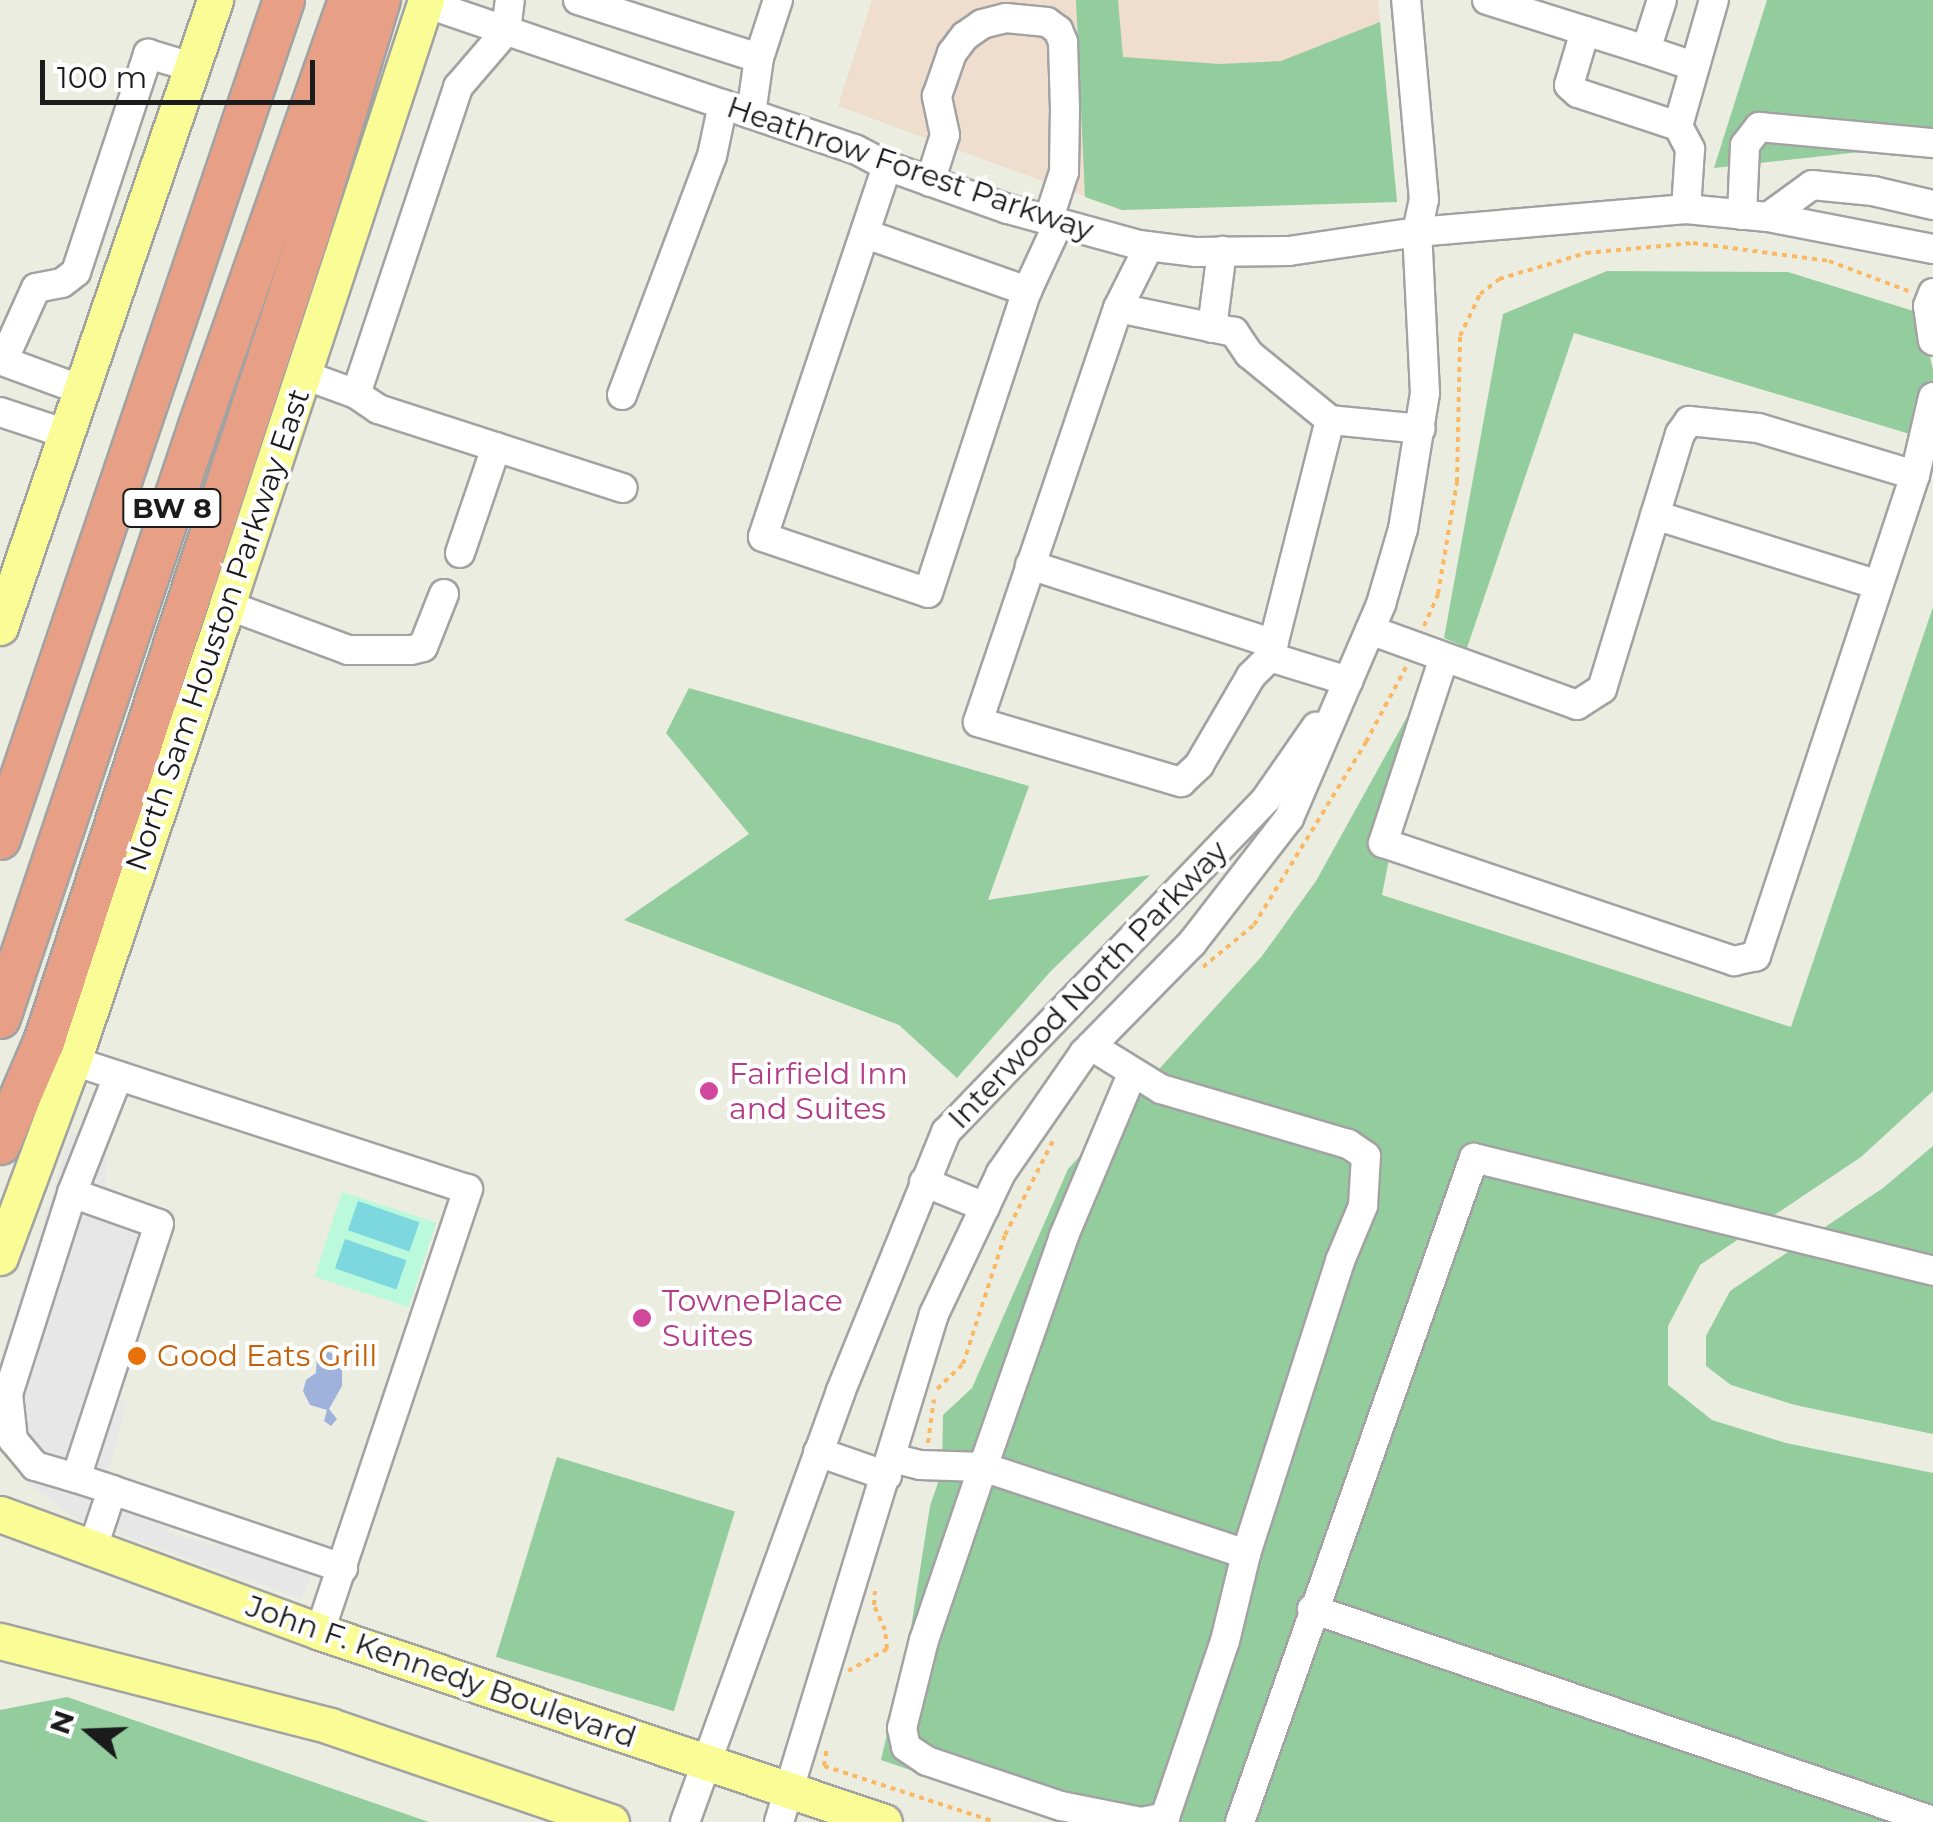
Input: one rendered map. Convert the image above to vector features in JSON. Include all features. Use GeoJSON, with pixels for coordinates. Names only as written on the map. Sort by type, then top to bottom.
{"type":"FeatureCollection","features":[{"type":"Feature","properties":{"kind":"highway","name":"BW 8"},"geometry":{"type":"LineString","coordinates":[[0,839],[284,0]]}},
{"type":"Feature","properties":{"kind":"highway","name":"BW 8"},"geometry":{"type":"LineString","coordinates":[[0,1018],[200,426],[350,0]]}},
{"type":"Feature","properties":{"kind":"highway"},"geometry":{"type":"LineString","coordinates":[[0,1144],[44,1042],[380,0]]}},
{"type":"Feature","properties":{"kind":"main road"},"geometry":{"type":"LineString","coordinates":[[0,627],[214,0]]}},
{"type":"Feature","properties":{"kind":"main road","name":"North Sam Houston Parkway East"},"geometry":{"type":"LineString","coordinates":[[4,1246],[73,1061],[425,2]]}},
{"type":"Feature","properties":{"kind":"main road"},"geometry":{"type":"LineString","coordinates":[[0,1498],[47,1530]]}},
{"type":"Feature","properties":{"kind":"main road","name":"John F. Kennedy Boulevard"},"geometry":{"type":"LineString","coordinates":[[0,1514],[320,1632],[706,1763],[784,1806],[884,1822]]}},
{"type":"Feature","properties":{"kind":"main road"},"geometry":{"type":"LineString","coordinates":[[0,1641],[330,1726],[611,1822]]}},
{"type":"Feature","properties":{"kind":"street"},"geometry":{"type":"LineString","coordinates":[[356,394],[458,86],[506,31],[510,0]]}},
{"type":"Feature","properties":{"kind":"street"},"geometry":{"type":"LineString","coordinates":[[578,0],[759,58]]}},
{"type":"Feature","properties":{"kind":"street"},"geometry":{"type":"LineString","coordinates":[[751,114],[759,58],[778,0]]}},
{"type":"Feature","properties":{"kind":"street","name":"Interwood North Parkway"},"geometry":{"type":"LineString","coordinates":[[784,1806],[934,1314],[1001,1172],[1091,1046],[1192,943],[1289,818],[1370,630],[1403,529],[1425,394],[1417,232],[1424,200],[1406,0]]}},
{"type":"Feature","properties":{"kind":"street"},"geometry":{"type":"LineString","coordinates":[[1487,0],[1693,66]]}},
{"type":"Feature","properties":{"kind":"street"},"geometry":{"type":"LineString","coordinates":[[1646,50],[1662,0]]}},
{"type":"Feature","properties":{"kind":"street"},"geometry":{"type":"LineString","coordinates":[[1686,209],[1690,149],[1678,126],[1714,0]]}},
{"type":"Feature","properties":{"kind":"street","name":"Heathrow Forest Parkway"},"geometry":{"type":"LineString","coordinates":[[425,2],[855,149],[930,182],[1053,223],[1148,246],[1290,250],[1417,232],[1686,209],[1755,216],[1933,250]]}},
{"type":"Feature","properties":{"kind":"street"},"geometry":{"type":"LineString","coordinates":[[887,166],[764,537],[928,593],[1053,223],[1064,172],[1063,42],[1058,30],[1047,22],[1006,18],[982,24],[964,36],[952,53],[937,96],[944,136],[930,182]]}},
{"type":"Feature","properties":{"kind":"street"},"geometry":{"type":"LineString","coordinates":[[1585,31],[1569,85],[1578,93],[1678,126]]}},
{"type":"Feature","properties":{"kind":"street"},"geometry":{"type":"LineString","coordinates":[[79,389],[1,361],[36,288],[62,283],[76,272],[148,54],[192,68]]}},
{"type":"Feature","properties":{"kind":"street"},"geometry":{"type":"LineString","coordinates":[[622,395],[712,156],[723,104]]}},
{"type":"Feature","properties":{"kind":"street"},"geometry":{"type":"LineString","coordinates":[[1933,143],[1758,127],[1745,146],[1755,216],[1812,185],[1873,191],[1933,205]]}},
{"type":"Feature","properties":{"kind":"street"},"geometry":{"type":"LineString","coordinates":[[866,234],[1028,291]]}},
{"type":"Feature","properties":{"kind":"street"},"geometry":{"type":"LineString","coordinates":[[1148,246],[1118,308],[978,722],[1181,782],[1199,765],[1251,676],[1272,651],[1330,420]]}},
{"type":"Feature","properties":{"kind":"street"},"geometry":{"type":"LineString","coordinates":[[1212,328],[1222,251]]}},
{"type":"Feature","properties":{"kind":"street"},"geometry":{"type":"LineString","coordinates":[[1933,293],[1928,306],[1933,341]]}},
{"type":"Feature","properties":{"kind":"street"},"geometry":{"type":"LineString","coordinates":[[1118,308],[1234,332],[1249,354],[1330,420],[1421,429]]}},
{"type":"Feature","properties":{"kind":"street"},"geometry":{"type":"LineString","coordinates":[[304,375],[356,394],[378,409],[623,488]]}},
{"type":"Feature","properties":{"kind":"street"},"geometry":{"type":"LineString","coordinates":[[1444,658],[1383,842],[1734,962],[1756,956],[1915,475],[1933,397]]}},
{"type":"Feature","properties":{"kind":"street"},"geometry":{"type":"LineString","coordinates":[[0,412],[64,433]]}},
{"type":"Feature","properties":{"kind":"street"},"geometry":{"type":"LineString","coordinates":[[1370,630],[1577,705],[1602,688],[1680,434],[1689,421],[1758,428],[1915,475]]}},
{"type":"Feature","properties":{"kind":"street"},"geometry":{"type":"LineString","coordinates":[[460,553],[496,446]]}},
{"type":"Feature","properties":{"kind":"street"},"geometry":{"type":"LineString","coordinates":[[1655,516],[1878,585]]}},
{"type":"Feature","properties":{"kind":"street"},"geometry":{"type":"LineString","coordinates":[[1030,565],[1348,681]]}},
{"type":"Feature","properties":{"kind":"street"},"geometry":{"type":"LineString","coordinates":[[227,605],[348,650],[410,650],[423,648],[444,594]]}},
{"type":"Feature","properties":{"kind":"street","name":"Interwood North Parkway"},"geometry":{"type":"LineString","coordinates":[[685,1822],[818,1452],[946,1132],[1266,800],[1348,681]]}},
{"type":"Feature","properties":{"kind":"street"},"geometry":{"type":"LineString","coordinates":[[1091,1046],[1132,1074],[1192,1099],[1348,1144],[1366,1156],[1363,1206],[1340,1261],[1246,1554],[1225,1641],[1165,1816],[1142,1822],[1061,1806],[927,1761],[906,1747],[902,1728],[924,1640],[1064,1236],[1132,1074]]}},
{"type":"Feature","properties":{"kind":"street"},"geometry":{"type":"LineString","coordinates":[[73,1061],[468,1189],[320,1632]]}},
{"type":"Feature","properties":{"kind":"street"},"geometry":{"type":"LineString","coordinates":[[118,1076],[51,1251],[8,1394],[14,1440],[35,1466],[343,1568]]}},
{"type":"Feature","properties":{"kind":"street"},"geometry":{"type":"LineString","coordinates":[[1240,1822],[1474,1158],[1933,1270]]}},
{"type":"Feature","properties":{"kind":"street"},"geometry":{"type":"LineString","coordinates":[[924,1182],[985,1207]]}},
{"type":"Feature","properties":{"kind":"street"},"geometry":{"type":"LineString","coordinates":[[72,1194],[158,1224],[76,1478]]}},
{"type":"Feature","properties":{"kind":"street"},"geometry":{"type":"LineString","coordinates":[[4,1246],[51,1251]]}},
{"type":"Feature","properties":{"kind":"street"},"geometry":{"type":"LineString","coordinates":[[818,1452],[889,1467],[983,1467],[1246,1554]]}},
{"type":"Feature","properties":{"kind":"street"},"geometry":{"type":"LineString","coordinates":[[94,1547],[112,1490]]}},
{"type":"Feature","properties":{"kind":"street"},"geometry":{"type":"LineString","coordinates":[[1312,1609],[1933,1821]]}},
{"type":"Feature","properties":{"kind":"path"},"geometry":{"type":"LineString","coordinates":[[824,1766],[994,1822]]}},
{"type":"Feature","properties":{"kind":"shaded area"},"geometry":{"type":"Polygon","coordinates":[[[872,0],[1378,0],[1397,202],[1122,210],[838,106],[872,0]]]}},
{"type":"Feature","properties":{"kind":"shaded area"},"geometry":{"type":"Polygon","coordinates":[[[71,1133],[108,1140],[105,1186],[167,1218],[107,1394],[127,1403],[107,1474],[179,1499],[166,1532],[216,1546],[219,1513],[313,1572],[301,1599],[79,1520],[29,1484],[2,1425],[3,1353],[71,1133]]]}},
{"type":"Feature","properties":{"kind":"shaded area"},"geometry":{"type":"Polygon","coordinates":[[[358,1201],[419,1222],[409,1251],[348,1230],[358,1201]]]}},
{"type":"Feature","properties":{"kind":"shaded area"},"geometry":{"type":"Polygon","coordinates":[[[345,1239],[406,1260],[396,1289],[335,1268],[345,1239]]]}},
{"type":"Feature","properties":{"kind":"shaded area"},"geometry":{"type":"Polygon","coordinates":[[[327,1351],[338,1356],[342,1369],[342,1386],[329,1409],[337,1419],[331,1426],[324,1421],[327,1410],[310,1405],[303,1391],[306,1380],[316,1373],[317,1358],[327,1351]]]}},
{"type":"Feature","properties":{"kind":"green space"},"geometry":{"type":"Polygon","coordinates":[[[1076,0],[1118,0],[1123,57],[1220,64],[1281,61],[1380,22],[1397,202],[1122,210],[1085,197],[1076,0]]]}},
{"type":"Feature","properties":{"kind":"green space"},"geometry":{"type":"Polygon","coordinates":[[[1767,0],[1933,0],[1933,144],[1714,168],[1767,0]]]}},
{"type":"Feature","properties":{"kind":"green space"},"geometry":{"type":"Polygon","coordinates":[[[1607,271],[1788,272],[1920,313],[1933,370],[1933,441],[1574,333],[1467,648],[1444,638],[1503,314],[1607,271]]]}},
{"type":"Feature","properties":{"kind":"green space"},"geometry":{"type":"Polygon","coordinates":[[[1933,607],[1933,1091],[1861,1157],[1700,1265],[1668,1326],[1668,1385],[1712,1420],[1786,1443],[1933,1473],[1933,1822],[1063,1822],[881,1760],[910,1634],[930,1506],[942,1471],[943,1415],[972,1388],[1068,1169],[1262,956],[1316,881],[1423,688],[1382,895],[1791,1027],[1933,607]]]}},
{"type":"Feature","properties":{"kind":"green space"},"geometry":{"type":"Polygon","coordinates":[[[689,688],[1029,786],[988,900],[1150,875],[1050,972],[957,1078],[899,1025],[624,920],[749,834],[666,733],[689,688]]]}},
{"type":"Feature","properties":{"kind":"green space"},"geometry":{"type":"Polygon","coordinates":[[[1933,1146],[1933,1434],[1795,1405],[1731,1385],[1706,1366],[1706,1336],[1730,1291],[1883,1188],[1933,1146]]]}},
{"type":"Feature","properties":{"kind":"green space"},"geometry":{"type":"Polygon","coordinates":[[[342,1192],[436,1223],[409,1307],[314,1277],[342,1192]]]}},
{"type":"Feature","properties":{"kind":"green space"},"geometry":{"type":"Polygon","coordinates":[[[557,1457],[735,1511],[674,1711],[496,1657],[557,1457]]]}},
{"type":"Feature","properties":{"kind":"green space"},"geometry":{"type":"Polygon","coordinates":[[[67,1697],[429,1822],[0,1822],[0,1710],[67,1697]]]}},
{"type":"Feature","properties":{"kind":"place","name":"Fairfield Inn and Suites"},"geometry":{"type":"Point","coordinates":[709,1091]}},
{"type":"Feature","properties":{"kind":"place","name":"TownePlace Suites"},"geometry":{"type":"Point","coordinates":[642,1318]}},
{"type":"Feature","properties":{"kind":"place","name":"Good Eats Grill"},"geometry":{"type":"Point","coordinates":[137,1356]}}]}
